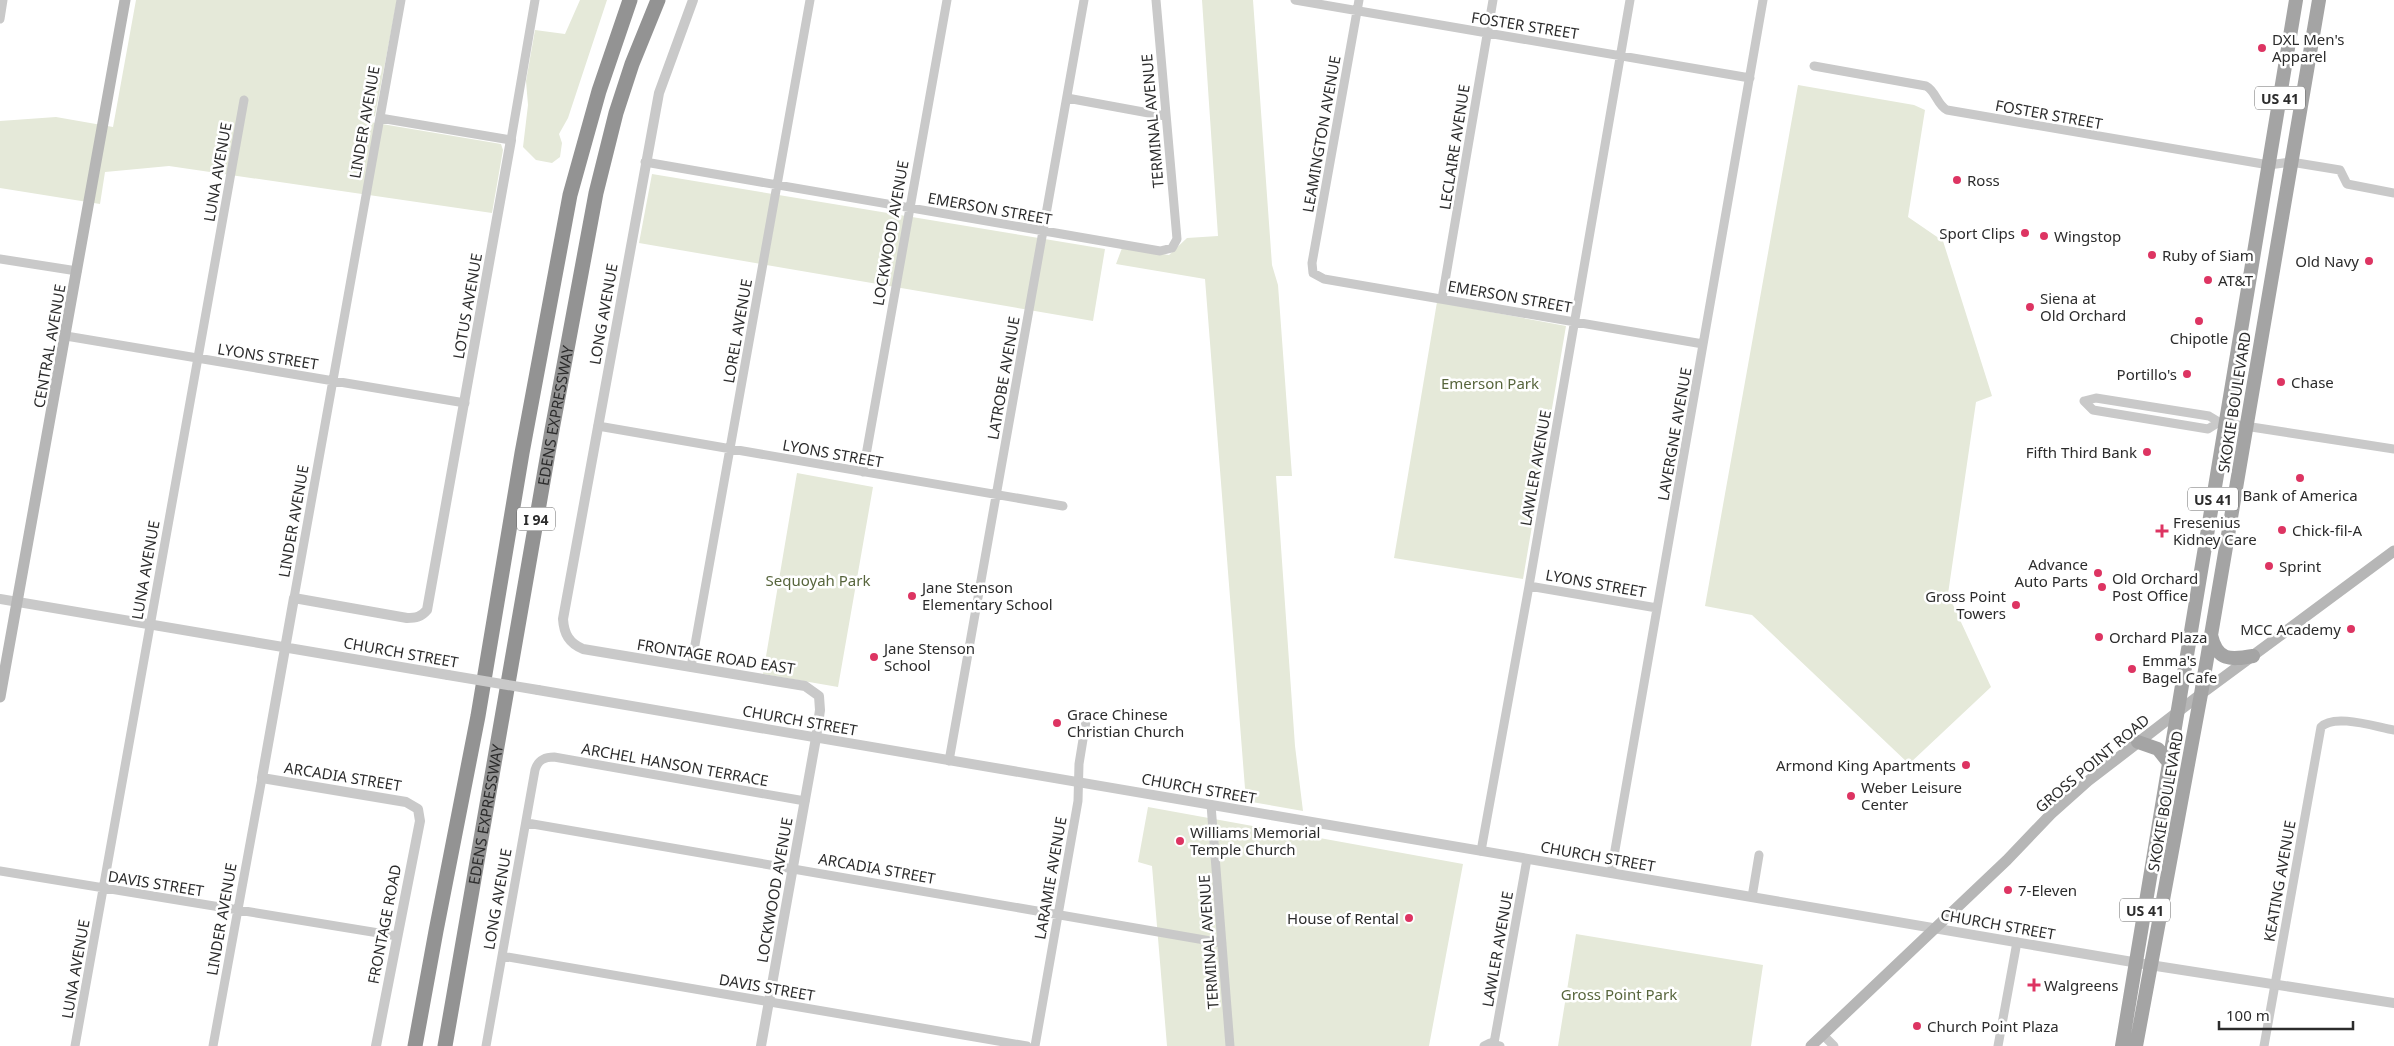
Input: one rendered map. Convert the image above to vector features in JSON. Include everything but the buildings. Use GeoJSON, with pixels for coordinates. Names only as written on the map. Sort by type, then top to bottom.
{"type":"FeatureCollection","features":[{"type":"Feature","properties":{"kind":"highway","name":"EDENS EXPRESSWAY"},"geometry":{"type":"LineString","coordinates":[[415,1046],[478,716],[522,453],[570,195],[598,91],[630,0]]}},
{"type":"Feature","properties":{"kind":"highway","name":"EDENS EXPRESSWAY"},"geometry":{"type":"LineString","coordinates":[[445,1046],[590,221],[616,113],[632,64],[658,0]]}},
{"type":"Feature","properties":{"kind":"main road","name":"CENTRAL AVENUE"},"geometry":{"type":"LineString","coordinates":[[0,697],[125,0]]}},
{"type":"Feature","properties":{"kind":"main road","name":"SKOKIE BOULEVARD"},"geometry":{"type":"LineString","coordinates":[[2122,1046],[2179,711],[2222,423],[2269,165],[2296,0]]}},
{"type":"Feature","properties":{"kind":"main road","name":"SKOKIE BOULEVARD"},"geometry":{"type":"LineString","coordinates":[[2136,1046],[2201,694],[2320,0]]}},
{"type":"Feature","properties":{"kind":"main road","name":"GROSS POINT ROAD"},"geometry":{"type":"LineString","coordinates":[[1811,1046],[1933,928],[2007,860],[2051,814],[2138,742],[2394,551]]}},
{"type":"Feature","properties":{"kind":"main road"},"geometry":{"type":"LineString","coordinates":[[2211,635],[2214,647],[2223,656],[2232,660],[2253,656]]}},
{"type":"Feature","properties":{"kind":"main road"},"geometry":{"type":"LineString","coordinates":[[2138,742],[2158,749],[2170,764]]}},
{"type":"Feature","properties":{"kind":"street"},"geometry":{"type":"LineString","coordinates":[[0,19],[3,0]]}},
{"type":"Feature","properties":{"kind":"street","name":"LINDER AVENUE"},"geometry":{"type":"LineString","coordinates":[[213,1045],[401,0]]}},
{"type":"Feature","properties":{"kind":"street","name":"LOTUS AVENUE"},"geometry":{"type":"LineString","coordinates":[[294,598],[407,618],[423,615],[428,603],[512,140],[535,0]]}},
{"type":"Feature","properties":{"kind":"street","name":"LONG AVENUE"},"geometry":{"type":"LineString","coordinates":[[567,637],[563,629],[563,619],[645,162],[659,93],[693,0]]}},
{"type":"Feature","properties":{"kind":"street","name":"LOREL AVENUE"},"geometry":{"type":"LineString","coordinates":[[691,667],[810,0]]}},
{"type":"Feature","properties":{"kind":"street","name":"LOCKWOOD AVENUE"},"geometry":{"type":"LineString","coordinates":[[863,472],[947,0]]}},
{"type":"Feature","properties":{"kind":"street","name":"LATROBE AVENUE"},"geometry":{"type":"LineString","coordinates":[[949,761],[1084,0]]}},
{"type":"Feature","properties":{"kind":"street","name":"TERMINAL AVENUE"},"geometry":{"type":"LineString","coordinates":[[1156,0],[1177,239]]}},
{"type":"Feature","properties":{"kind":"street","name":"FOSTER STREET"},"geometry":{"type":"LineString","coordinates":[[1295,0],[1750,78]]}},
{"type":"Feature","properties":{"kind":"street","name":"LEAMINGTON AVENUE"},"geometry":{"type":"LineString","coordinates":[[1313,273],[1312,263],[1359,0]]}},
{"type":"Feature","properties":{"kind":"street","name":"LECLAIRE AVENUE"},"geometry":{"type":"LineString","coordinates":[[1442,299],[1492,0]]}},
{"type":"Feature","properties":{"kind":"street","name":"LAWLER AVENUE"},"geometry":{"type":"LineString","coordinates":[[1481,851],[1529,586],[1630,0]]}},
{"type":"Feature","properties":{"kind":"street","name":"LAVERGNE AVENUE"},"geometry":{"type":"LineString","coordinates":[[1612,873],[1763,0]]}},
{"type":"Feature","properties":{"kind":"street","name":"FOSTER STREET"},"geometry":{"type":"LineString","coordinates":[[1814,66],[1926,86],[1931,88],[1940,104],[1947,110],[2269,165],[2291,162],[2340,170],[2347,184],[2394,193]]}},
{"type":"Feature","properties":{"kind":"street"},"geometry":{"type":"LineString","coordinates":[[1066,98],[1165,116]]}},
{"type":"Feature","properties":{"kind":"street","name":"LUNA AVENUE"},"geometry":{"type":"LineString","coordinates":[[75,1046],[196,358],[244,100]]}},
{"type":"Feature","properties":{"kind":"street"},"geometry":{"type":"LineString","coordinates":[[380,118],[512,140]]}},
{"type":"Feature","properties":{"kind":"street","name":"EMERSON STREET"},"geometry":{"type":"LineString","coordinates":[[645,162],[1160,251],[1172,248],[1177,239]]}},
{"type":"Feature","properties":{"kind":"street"},"geometry":{"type":"LineString","coordinates":[[0,259],[77,271]]}},
{"type":"Feature","properties":{"kind":"street","name":"EMERSON STREET"},"geometry":{"type":"LineString","coordinates":[[1313,273],[1324,279],[1704,344]]}},
{"type":"Feature","properties":{"kind":"street","name":"LYONS STREET"},"geometry":{"type":"LineString","coordinates":[[66,336],[465,403]]}},
{"type":"Feature","properties":{"kind":"street"},"geometry":{"type":"LineString","coordinates":[[2222,423],[2208,429],[2172,424],[2093,410],[2084,402],[2096,398],[2209,416],[2222,423],[2394,449]]}},
{"type":"Feature","properties":{"kind":"street","name":"LYONS STREET"},"geometry":{"type":"LineString","coordinates":[[598,426],[1062,506]]}},
{"type":"Feature","properties":{"kind":"street","name":"LYONS STREET"},"geometry":{"type":"LineString","coordinates":[[1529,586],[1658,608]]}},
{"type":"Feature","properties":{"kind":"street","name":"CHURCH STREET"},"geometry":{"type":"LineString","coordinates":[[0,599],[2150,965],[2394,1003]]}},
{"type":"Feature","properties":{"kind":"street","name":"FRONTAGE ROAD EAST"},"geometry":{"type":"LineString","coordinates":[[567,637],[574,645],[583,649],[805,686],[813,691],[821,702],[816,738]]}},
{"type":"Feature","properties":{"kind":"street","name":"LARAMIE AVENUE"},"geometry":{"type":"LineString","coordinates":[[1035,1046],[1078,801],[1079,764],[1087,714]]}},
{"type":"Feature","properties":{"kind":"street","name":"KEATING AVENUE"},"geometry":{"type":"LineString","coordinates":[[2264,1046],[2321,727],[2326,722],[2339,720],[2394,730]]}},
{"type":"Feature","properties":{"kind":"street","name":"LOCKWOOD AVENUE"},"geometry":{"type":"LineString","coordinates":[[761,1046],[816,738]]}},
{"type":"Feature","properties":{"kind":"street","name":"ARCHEL HANSON TERRACE"},"geometry":{"type":"LineString","coordinates":[[541,760],[554,757],[805,801]]}},
{"type":"Feature","properties":{"kind":"street","name":"LONG AVENUE"},"geometry":{"type":"LineString","coordinates":[[486,1046],[535,770],[541,760]]}},
{"type":"Feature","properties":{"kind":"street","name":"ARCADIA STREET"},"geometry":{"type":"LineString","coordinates":[[262,778],[406,802],[418,809]]}},
{"type":"Feature","properties":{"kind":"street","name":"TERMINAL AVENUE"},"geometry":{"type":"LineString","coordinates":[[1211,805],[1230,1046]]}},
{"type":"Feature","properties":{"kind":"street","name":"FRONTAGE ROAD"},"geometry":{"type":"LineString","coordinates":[[376,1046],[420,821],[418,809]]}},
{"type":"Feature","properties":{"kind":"street","name":"ARCADIA STREET"},"geometry":{"type":"LineString","coordinates":[[527,823],[1222,943]]}},
{"type":"Feature","properties":{"kind":"street"},"geometry":{"type":"LineString","coordinates":[[1752,897],[1759,855]]}},
{"type":"Feature","properties":{"kind":"street","name":"LAWLER AVENUE"},"geometry":{"type":"LineString","coordinates":[[1484,1046],[1497,1045],[1527,859]]}},
{"type":"Feature","properties":{"kind":"street","name":"DAVIS STREET"},"geometry":{"type":"LineString","coordinates":[[0,871],[397,936]]}},
{"type":"Feature","properties":{"kind":"street"},"geometry":{"type":"LineString","coordinates":[[1998,1046],[2017,942]]}},
{"type":"Feature","properties":{"kind":"street","name":"DAVIS STREET"},"geometry":{"type":"LineString","coordinates":[[502,956],[1027,1046]]}},
{"type":"Feature","properties":{"kind":"street"},"geometry":{"type":"LineString","coordinates":[[1823,1035],[1834,1046]]}},
{"type":"Feature","properties":{"kind":"street"},"geometry":{"type":"LineString","coordinates":[[213,1045],[223,1046]]}},
{"type":"Feature","properties":{"kind":"green space"},"geometry":{"type":"Polygon","coordinates":[[[136,0],[397,0],[375,116],[364,121],[501,144],[503,150],[492,213],[169,166],[105,172],[100,204],[0,188],[0,121],[56,117],[113,127],[136,0]]]}},
{"type":"Feature","properties":{"kind":"green space"},"geometry":{"type":"Polygon","coordinates":[[[580,0],[607,0],[568,118],[559,134],[562,143],[560,157],[552,163],[536,160],[523,147],[528,105],[526,81],[535,30],[565,34],[580,0]]]}},
{"type":"Feature","properties":{"kind":"green space"},"geometry":{"type":"Polygon","coordinates":[[[1202,0],[1253,0],[1272,265],[1278,285],[1292,476],[1276,476],[1295,746],[1303,811],[1246,801],[1205,279],[1116,264],[1122,248],[1169,255],[1187,238],[1218,236],[1202,0]]]}},
{"type":"Feature","properties":{"kind":"green space"},"geometry":{"type":"Polygon","coordinates":[[[1798,85],[1914,105],[1925,110],[1908,217],[1943,241],[1992,396],[1976,402],[1948,594],[1991,687],[1909,764],[1752,615],[1705,606],[1798,85]]]}},
{"type":"Feature","properties":{"kind":"green space"},"geometry":{"type":"Polygon","coordinates":[[[652,174],[1105,249],[1093,321],[639,243],[652,174]]]}},
{"type":"Feature","properties":{"kind":"green space","name":"Emerson Park"},"geometry":{"type":"Polygon","coordinates":[[[1437,302],[1566,326],[1523,579],[1394,558],[1437,302]]]}},
{"type":"Feature","properties":{"kind":"green space","name":"Sequoyah Park"},"geometry":{"type":"Polygon","coordinates":[[[797,473],[873,487],[838,687],[763,674],[797,473]]]}},
{"type":"Feature","properties":{"kind":"green space"},"geometry":{"type":"Polygon","coordinates":[[[1148,807],[1463,864],[1429,1046],[1167,1046],[1152,866],[1138,862],[1148,807]]]}},
{"type":"Feature","properties":{"kind":"green space","name":"Gross Point Park"},"geometry":{"type":"Polygon","coordinates":[[[1576,934],[1763,965],[1751,1046],[1558,1046],[1576,934]]]}},
{"type":"Feature","properties":{"kind":"place","name":"DXL Men's Apparel"},"geometry":{"type":"Point","coordinates":[2262,48]}},
{"type":"Feature","properties":{"kind":"place","name":"Ross"},"geometry":{"type":"Point","coordinates":[1957,180]}},
{"type":"Feature","properties":{"kind":"place","name":"Sport Clips"},"geometry":{"type":"Point","coordinates":[2025,233]}},
{"type":"Feature","properties":{"kind":"place","name":"Wingstop"},"geometry":{"type":"Point","coordinates":[2044,236]}},
{"type":"Feature","properties":{"kind":"place","name":"Ruby of Siam"},"geometry":{"type":"Point","coordinates":[2152,255]}},
{"type":"Feature","properties":{"kind":"place","name":"Old Navy"},"geometry":{"type":"Point","coordinates":[2369,261]}},
{"type":"Feature","properties":{"kind":"place","name":"AT&T"},"geometry":{"type":"Point","coordinates":[2208,280]}},
{"type":"Feature","properties":{"kind":"place","name":"Siena at Old Orchard"},"geometry":{"type":"Point","coordinates":[2030,307]}},
{"type":"Feature","properties":{"kind":"place","name":"Chipotle"},"geometry":{"type":"Point","coordinates":[2199,321]}},
{"type":"Feature","properties":{"kind":"place","name":"Portillo's"},"geometry":{"type":"Point","coordinates":[2187,374]}},
{"type":"Feature","properties":{"kind":"place","name":"Chase"},"geometry":{"type":"Point","coordinates":[2281,382]}},
{"type":"Feature","properties":{"kind":"place","name":"Fifth Third Bank"},"geometry":{"type":"Point","coordinates":[2147,452]}},
{"type":"Feature","properties":{"kind":"place","name":"Bank of America"},"geometry":{"type":"Point","coordinates":[2300,478]}},
{"type":"Feature","properties":{"kind":"place","name":"Chick-fil-A"},"geometry":{"type":"Point","coordinates":[2282,530]}},
{"type":"Feature","properties":{"kind":"place","name":"Fresenius Kidney Care"},"geometry":{"type":"Point","coordinates":[2162,531]}},
{"type":"Feature","properties":{"kind":"place","name":"Sprint"},"geometry":{"type":"Point","coordinates":[2269,566]}},
{"type":"Feature","properties":{"kind":"place","name":"Advance Auto Parts"},"geometry":{"type":"Point","coordinates":[2098,573]}},
{"type":"Feature","properties":{"kind":"place","name":"Old Orchard Post Office"},"geometry":{"type":"Point","coordinates":[2102,587]}},
{"type":"Feature","properties":{"kind":"place","name":"Jane Stenson Elementary School"},"geometry":{"type":"Point","coordinates":[912,596]}},
{"type":"Feature","properties":{"kind":"place","name":"Gross Point Towers"},"geometry":{"type":"Point","coordinates":[2016,605]}},
{"type":"Feature","properties":{"kind":"place","name":"MCC Academy"},"geometry":{"type":"Point","coordinates":[2351,629]}},
{"type":"Feature","properties":{"kind":"place","name":"Orchard Plaza"},"geometry":{"type":"Point","coordinates":[2099,637]}},
{"type":"Feature","properties":{"kind":"place","name":"Jane Stenson School"},"geometry":{"type":"Point","coordinates":[874,657]}},
{"type":"Feature","properties":{"kind":"place","name":"Emma's Bagel Cafe"},"geometry":{"type":"Point","coordinates":[2132,669]}},
{"type":"Feature","properties":{"kind":"place","name":"Grace Chinese Christian Church"},"geometry":{"type":"Point","coordinates":[1057,723]}},
{"type":"Feature","properties":{"kind":"place","name":"Armond King Apartments"},"geometry":{"type":"Point","coordinates":[1966,765]}},
{"type":"Feature","properties":{"kind":"place","name":"Weber Leisure Center"},"geometry":{"type":"Point","coordinates":[1851,796]}},
{"type":"Feature","properties":{"kind":"place","name":"Williams Memorial Temple Church"},"geometry":{"type":"Point","coordinates":[1180,841]}},
{"type":"Feature","properties":{"kind":"place","name":"7-Eleven"},"geometry":{"type":"Point","coordinates":[2008,890]}},
{"type":"Feature","properties":{"kind":"place","name":"House of Rental"},"geometry":{"type":"Point","coordinates":[1409,918]}},
{"type":"Feature","properties":{"kind":"place","name":"Walgreens"},"geometry":{"type":"Point","coordinates":[2034,985]}},
{"type":"Feature","properties":{"kind":"place","name":"Church Point Plaza"},"geometry":{"type":"Point","coordinates":[1917,1026]}}]}
